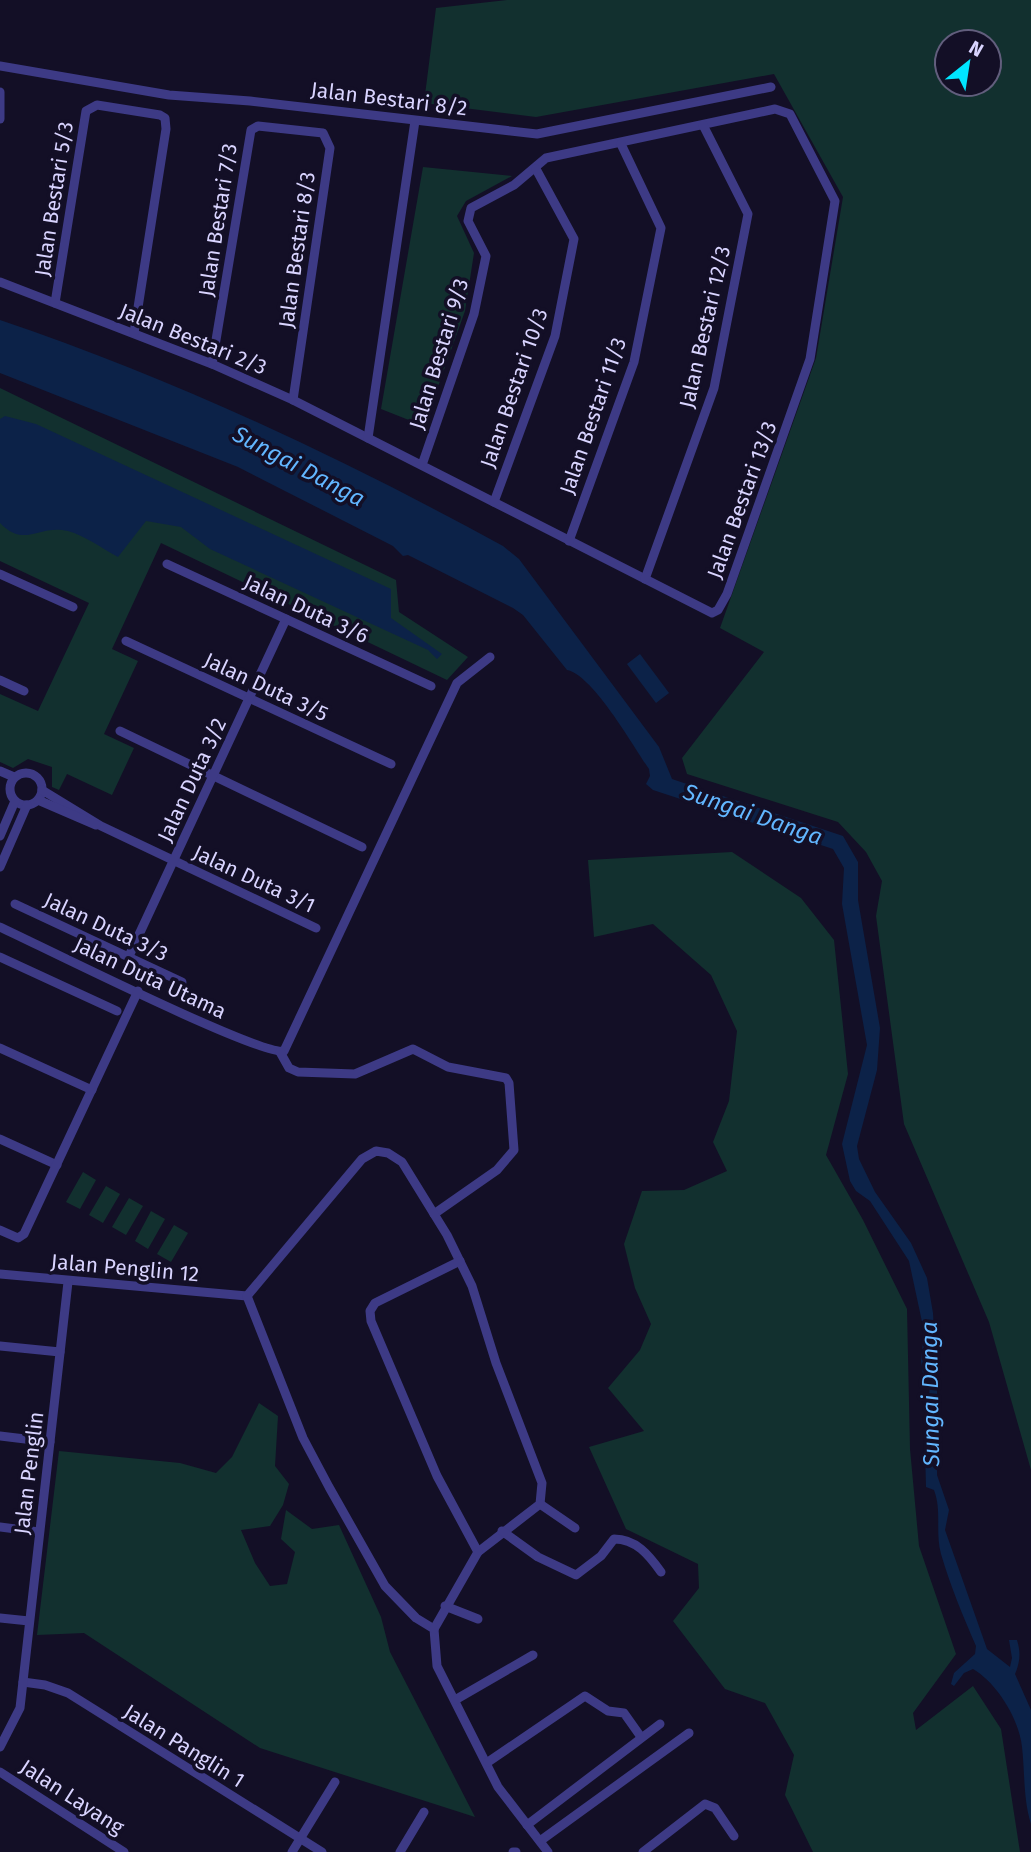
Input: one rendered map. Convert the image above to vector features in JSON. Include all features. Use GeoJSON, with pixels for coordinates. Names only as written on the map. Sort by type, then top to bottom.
{"type":"FeatureCollection","features":[{"type":"Feature","properties":{"kind":"street","name":"Jalan Bestari 8/2"},"geometry":{"type":"LineString","coordinates":[[0,66],[169,95],[250,101],[537,134],[771,87]]}},
{"type":"Feature","properties":{"kind":"street"},"geometry":{"type":"LineString","coordinates":[[0,118],[1,97]]}},
{"type":"Feature","properties":{"kind":"street","name":"Jalan Bestari 5/3"},"geometry":{"type":"LineString","coordinates":[[55,303],[86,111],[97,105],[154,113],[165,118],[166,130],[134,333]]}},
{"type":"Feature","properties":{"kind":"street","name":"Jalan Bestari 13/3"},"geometry":{"type":"LineString","coordinates":[[368,438],[712,612],[723,603],[810,359],[835,201],[786,110],[775,109],[703,125]]}},
{"type":"Feature","properties":{"kind":"street"},"geometry":{"type":"LineString","coordinates":[[368,438],[415,121]]}},
{"type":"Feature","properties":{"kind":"street"},"geometry":{"type":"LineString","coordinates":[[536,169],[546,158],[703,125]]}},
{"type":"Feature","properties":{"kind":"street","name":"Jalan Bestari 12/3"},"geometry":{"type":"LineString","coordinates":[[645,579],[714,388],[748,214],[703,125]]}},
{"type":"Feature","properties":{"kind":"street","name":"Jalan Bestari 7/3"},"geometry":{"type":"LineString","coordinates":[[212,364],[251,130],[258,126],[318,132],[327,136],[330,148]]}},
{"type":"Feature","properties":{"kind":"street","name":"Jalan Bestari 11/3"},"geometry":{"type":"LineString","coordinates":[[569,541],[634,362],[661,228],[621,144]]}},
{"type":"Feature","properties":{"kind":"street","name":"Jalan Bestari 8/3"},"geometry":{"type":"LineString","coordinates":[[293,400],[330,148]]}},
{"type":"Feature","properties":{"kind":"street","name":"Jalan Bestari 9/3"},"geometry":{"type":"LineString","coordinates":[[422,465],[474,314],[486,256],[468,221],[468,214],[476,204],[514,186],[536,169]]}},
{"type":"Feature","properties":{"kind":"street","name":"Jalan Bestari 10/3"},"geometry":{"type":"LineString","coordinates":[[494,502],[555,336],[574,239],[536,169]]}},
{"type":"Feature","properties":{"kind":"street","name":"Jalan Bestari 2/3"},"geometry":{"type":"LineString","coordinates":[[0,282],[212,364],[293,400],[368,438]]}},
{"type":"Feature","properties":{"kind":"street","name":"Jalan Duta 3/6"},"geometry":{"type":"LineString","coordinates":[[167,564],[431,686]]}},
{"type":"Feature","properties":{"kind":"street"},"geometry":{"type":"LineString","coordinates":[[0,574],[73,607]]}},
{"type":"Feature","properties":{"kind":"street","name":"Jalan Duta 3/2"},"geometry":{"type":"LineString","coordinates":[[129,956],[286,619]]}},
{"type":"Feature","properties":{"kind":"street","name":"Jalan Duta 3/5"},"geometry":{"type":"LineString","coordinates":[[125,641],[391,764]]}},
{"type":"Feature","properties":{"kind":"street"},"geometry":{"type":"LineString","coordinates":[[284,1051],[457,684],[490,657]]}},
{"type":"Feature","properties":{"kind":"street"},"geometry":{"type":"LineString","coordinates":[[0,680],[24,691]]}},
{"type":"Feature","properties":{"kind":"street"},"geometry":{"type":"LineString","coordinates":[[120,731],[362,847]]}},
{"type":"Feature","properties":{"kind":"street"},"geometry":{"type":"LineString","coordinates":[[0,771],[8,781],[15,801],[0,836]]}},
{"type":"Feature","properties":{"kind":"street"},"geometry":{"type":"LineString","coordinates":[[0,867],[27,805],[38,800],[42,790],[39,779],[30,773],[8,781]]}},
{"type":"Feature","properties":{"kind":"street","name":"Jalan Duta 3/1"},"geometry":{"type":"LineString","coordinates":[[42,790],[101,826],[316,928]]}},
{"type":"Feature","properties":{"kind":"street","name":"Jalan Duta 3/1"},"geometry":{"type":"LineString","coordinates":[[38,800],[86,823],[101,826]]}},
{"type":"Feature","properties":{"kind":"street"},"geometry":{"type":"LineString","coordinates":[[15,801],[27,805]]}},
{"type":"Feature","properties":{"kind":"street","name":"Jalan Duta 3/3"},"geometry":{"type":"LineString","coordinates":[[15,904],[183,982]]}},
{"type":"Feature","properties":{"kind":"street","name":"Jalan Duta Utama"},"geometry":{"type":"LineString","coordinates":[[0,927],[217,1029],[284,1051],[289,1068],[295,1071],[343,1074],[377,1066],[413,1049],[453,1068],[506,1078],[509,1083],[514,1150],[497,1170],[435,1214]]}},
{"type":"Feature","properties":{"kind":"street"},"geometry":{"type":"LineString","coordinates":[[0,957],[117,1012]]}},
{"type":"Feature","properties":{"kind":"street"},"geometry":{"type":"LineString","coordinates":[[0,1230],[18,1238],[24,1234],[138,991]]}},
{"type":"Feature","properties":{"kind":"street"},"geometry":{"type":"LineString","coordinates":[[0,1048],[92,1090]]}},
{"type":"Feature","properties":{"kind":"street"},"geometry":{"type":"LineString","coordinates":[[0,1139],[57,1165]]}},
{"type":"Feature","properties":{"kind":"street"},"geometry":{"type":"LineString","coordinates":[[434,1629],[416,1618],[385,1586],[335,1498],[303,1438],[247,1296],[362,1158],[376,1151],[388,1153],[402,1162],[435,1214],[460,1261],[472,1286],[496,1363],[542,1483],[540,1504],[478,1552],[434,1629],[437,1666],[488,1762],[503,1797],[548,1852]]}},
{"type":"Feature","properties":{"kind":"street"},"geometry":{"type":"LineString","coordinates":[[460,1261],[375,1303],[370,1311],[371,1321],[437,1476],[478,1552]]}},
{"type":"Feature","properties":{"kind":"street","name":"Jalan Penglin 12"},"geometry":{"type":"LineString","coordinates":[[0,1274],[247,1296]]}},
{"type":"Feature","properties":{"kind":"street","name":"Jalan Penglin"},"geometry":{"type":"LineString","coordinates":[[0,1747],[17,1719],[23,1682],[68,1282]]}},
{"type":"Feature","properties":{"kind":"street"},"geometry":{"type":"LineString","coordinates":[[0,1346],[60,1352]]}},
{"type":"Feature","properties":{"kind":"street"},"geometry":{"type":"LineString","coordinates":[[0,1436],[50,1442]]}},
{"type":"Feature","properties":{"kind":"street"},"geometry":{"type":"LineString","coordinates":[[540,1504],[575,1528]]}},
{"type":"Feature","properties":{"kind":"street"},"geometry":{"type":"LineString","coordinates":[[0,1527],[39,1532]]}},
{"type":"Feature","properties":{"kind":"street"},"geometry":{"type":"LineString","coordinates":[[502,1531],[538,1557],[576,1574],[601,1556],[614,1539],[625,1539],[637,1545],[662,1572]]}},
{"type":"Feature","properties":{"kind":"street"},"geometry":{"type":"LineString","coordinates":[[445,1606],[478,1619]]}},
{"type":"Feature","properties":{"kind":"street"},"geometry":{"type":"LineString","coordinates":[[0,1618],[29,1621]]}},
{"type":"Feature","properties":{"kind":"street"},"geometry":{"type":"LineString","coordinates":[[454,1700],[533,1655]]}},
{"type":"Feature","properties":{"kind":"street","name":"Jalan Panglin 1"},"geometry":{"type":"LineString","coordinates":[[23,1682],[45,1685],[68,1693],[322,1852]]}},
{"type":"Feature","properties":{"kind":"street"},"geometry":{"type":"LineString","coordinates":[[488,1762],[585,1696],[608,1711],[624,1713],[641,1737]]}},
{"type":"Feature","properties":{"kind":"street"},"geometry":{"type":"LineString","coordinates":[[527,1825],[660,1724]]}},
{"type":"Feature","properties":{"kind":"street"},"geometry":{"type":"LineString","coordinates":[[540,1841],[689,1734]]}},
{"type":"Feature","properties":{"kind":"street","name":"Jalan Layang"},"geometry":{"type":"LineString","coordinates":[[0,1772],[124,1852]]}},
{"type":"Feature","properties":{"kind":"street"},"geometry":{"type":"LineString","coordinates":[[292,1852],[335,1782]]}},
{"type":"Feature","properties":{"kind":"street"},"geometry":{"type":"LineString","coordinates":[[643,1852],[705,1804],[715,1808],[734,1836]]}},
{"type":"Feature","properties":{"kind":"street"},"geometry":{"type":"LineString","coordinates":[[400,1852],[424,1812]]}},
{"type":"Feature","properties":{"kind":"green space"},"geometry":{"type":"Polygon","coordinates":[[[507,0],[1031,0],[1031,1470],[989,1322],[904,1124],[876,916],[882,881],[866,852],[838,822],[687,774],[682,758],[764,652],[720,628],[816,358],[843,197],[774,74],[536,117],[424,103],[436,8],[507,0]]]}},
{"type":"Feature","properties":{"kind":"green space"},"geometry":{"type":"Polygon","coordinates":[[[423,167],[512,176],[466,201],[457,216],[474,253],[465,311],[424,426],[381,409],[423,167]]]}},
{"type":"Feature","properties":{"kind":"green space"},"geometry":{"type":"Polygon","coordinates":[[[0,388],[396,580],[399,612],[468,657],[447,680],[161,543],[112,649],[138,661],[104,734],[134,748],[112,795],[67,774],[59,790],[52,787],[52,767],[28,759],[13,768],[0,762],[0,694],[38,711],[89,603],[0,561],[0,388]]]}},
{"type":"Feature","properties":{"kind":"green space"},"geometry":{"type":"Polygon","coordinates":[[[732,852],[801,898],[834,940],[848,1074],[826,1155],[863,1220],[907,1309],[910,1449],[919,1546],[956,1654],[913,1713],[916,1730],[973,1686],[1001,1729],[1020,1852],[813,1852],[785,1795],[794,1755],[765,1703],[725,1689],[673,1621],[699,1588],[698,1564],[626,1529],[589,1447],[644,1431],[608,1388],[640,1350],[651,1324],[635,1288],[624,1244],[642,1191],[684,1190],[727,1171],[713,1142],[729,1101],[737,1031],[711,975],[653,924],[594,937],[588,860],[732,852]]]}},
{"type":"Feature","properties":{"kind":"green space"},"geometry":{"type":"Polygon","coordinates":[[[83,1172],[96,1180],[80,1209],[66,1202],[83,1172]]]}},
{"type":"Feature","properties":{"kind":"green space"},"geometry":{"type":"Polygon","coordinates":[[[106,1186],[120,1194],[103,1223],[89,1215],[106,1186]]]}},
{"type":"Feature","properties":{"kind":"green space"},"geometry":{"type":"Polygon","coordinates":[[[129,1198],[143,1206],[126,1235],[112,1227],[129,1198]]]}},
{"type":"Feature","properties":{"kind":"green space"},"geometry":{"type":"Polygon","coordinates":[[[151,1211],[165,1219],[148,1249],[135,1241],[151,1211]]]}},
{"type":"Feature","properties":{"kind":"green space"},"geometry":{"type":"Polygon","coordinates":[[[174,1225],[188,1233],[171,1262],[157,1254],[174,1225]]]}},
{"type":"Feature","properties":{"kind":"green space"},"geometry":{"type":"Polygon","coordinates":[[[259,1403],[278,1416],[275,1466],[289,1484],[283,1505],[270,1526],[241,1530],[255,1563],[270,1586],[287,1584],[295,1552],[281,1539],[286,1510],[312,1529],[339,1525],[381,1617],[390,1652],[475,1817],[260,1748],[84,1633],[37,1635],[59,1451],[180,1463],[216,1473],[232,1457],[259,1403]]]}},
{"type":"Feature","properties":{"kind":"water","name":"Sungai Danga"},"geometry":{"type":"Polygon","coordinates":[[[0,320],[130,368],[256,422],[380,481],[503,546],[519,559],[659,747],[672,779],[843,836],[858,862],[858,900],[880,1028],[877,1070],[857,1146],[859,1159],[875,1192],[911,1243],[927,1278],[933,1313],[937,1389],[937,1475],[949,1510],[945,1530],[987,1649],[1010,1667],[1012,1658],[1009,1640],[1017,1640],[1019,1657],[1015,1674],[1031,1710],[1031,1824],[1025,1795],[1020,1736],[1012,1714],[998,1692],[973,1669],[964,1673],[954,1686],[951,1684],[954,1673],[975,1654],[976,1646],[941,1554],[938,1506],[934,1490],[926,1487],[925,1448],[930,1383],[924,1380],[921,1361],[924,1331],[909,1261],[870,1201],[856,1191],[850,1181],[842,1144],[867,1045],[842,904],[844,868],[833,849],[653,790],[646,784],[650,776],[649,769],[612,713],[589,684],[567,670],[523,615],[408,555],[403,556],[393,546],[238,467],[0,373],[0,320]]]}},
{"type":"Feature","properties":{"kind":"water"},"geometry":{"type":"Polygon","coordinates":[[[5,416],[36,424],[391,589],[391,618],[442,654],[437,659],[428,650],[210,549],[181,527],[146,521],[118,557],[68,531],[48,530],[25,535],[9,531],[0,523],[0,419],[5,416]]]}},
{"type":"Feature","properties":{"kind":"water"},"geometry":{"type":"Polygon","coordinates":[[[640,654],[669,693],[656,703],[627,664],[640,654]]]}}]}
